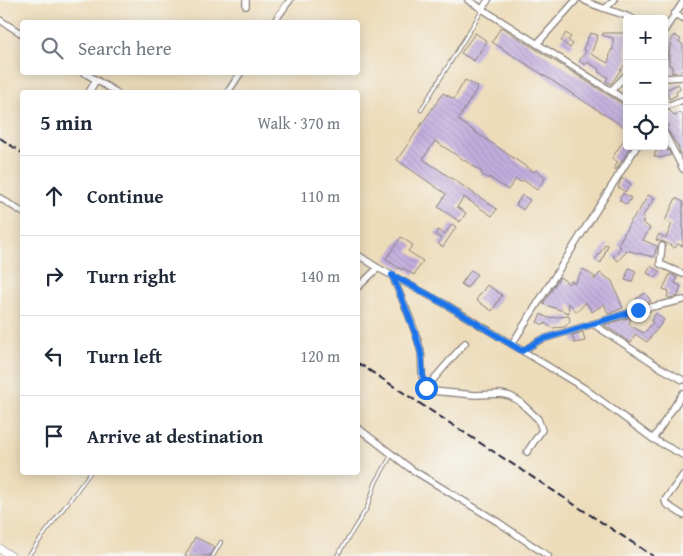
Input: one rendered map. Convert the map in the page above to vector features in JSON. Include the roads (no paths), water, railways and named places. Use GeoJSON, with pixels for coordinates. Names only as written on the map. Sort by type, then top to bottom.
{"type":"FeatureCollection","features":[{"type":"Feature","properties":{"kind":"main road"},"geometry":{"type":"LineString","coordinates":[[0,549],[11,556]]}},
{"type":"Feature","properties":{"kind":"street"},"geometry":{"type":"LineString","coordinates":[[275,20],[290,0]]}},
{"type":"Feature","properties":{"kind":"street"},"geometry":{"type":"LineString","coordinates":[[468,0],[623,98]]}},
{"type":"Feature","properties":{"kind":"street"},"geometry":{"type":"LineString","coordinates":[[483,8],[488,0]]}},
{"type":"Feature","properties":{"kind":"street"},"geometry":{"type":"LineString","coordinates":[[537,44],[576,0]]}},
{"type":"Feature","properties":{"kind":"street"},"geometry":{"type":"LineString","coordinates":[[584,0],[623,15]]}},
{"type":"Feature","properties":{"kind":"street"},"geometry":{"type":"LineString","coordinates":[[606,8],[614,0]]}},
{"type":"Feature","properties":{"kind":"street"},"geometry":{"type":"LineString","coordinates":[[668,24],[683,2]]}},
{"type":"Feature","properties":{"kind":"street"},"geometry":{"type":"LineString","coordinates":[[674,14],[683,18]]}},
{"type":"Feature","properties":{"kind":"street"},"geometry":{"type":"LineString","coordinates":[[0,20],[20,33]]}},
{"type":"Feature","properties":{"kind":"street"},"geometry":{"type":"LineString","coordinates":[[88,75],[113,90]]}},
{"type":"Feature","properties":{"kind":"street"},"geometry":{"type":"LineString","coordinates":[[229,90],[239,75]]}},
{"type":"Feature","properties":{"kind":"street"},"geometry":{"type":"LineString","coordinates":[[668,78],[683,77]]}},
{"type":"Feature","properties":{"kind":"street"},"geometry":{"type":"LineString","coordinates":[[611,91],[623,78]]}},
{"type":"Feature","properties":{"kind":"street"},"geometry":{"type":"LineString","coordinates":[[90,90],[96,80]]}},
{"type":"Feature","properties":{"kind":"street"},"geometry":{"type":"LineString","coordinates":[[668,106],[683,100]]}},
{"type":"Feature","properties":{"kind":"street"},"geometry":{"type":"LineString","coordinates":[[668,140],[683,169]]}},
{"type":"Feature","properties":{"kind":"street"},"geometry":{"type":"LineString","coordinates":[[512,344],[634,150]]}},
{"type":"Feature","properties":{"kind":"street"},"geometry":{"type":"LineString","coordinates":[[0,198],[20,211]]}},
{"type":"Feature","properties":{"kind":"street"},"geometry":{"type":"LineString","coordinates":[[662,246],[660,264],[683,274]]}},
{"type":"Feature","properties":{"kind":"street"},"geometry":{"type":"LineString","coordinates":[[360,256],[445,304],[584,388],[653,439],[683,455]]}},
{"type":"Feature","properties":{"kind":"street"},"geometry":{"type":"LineString","coordinates":[[360,285],[378,268]]}},
{"type":"Feature","properties":{"kind":"street"},"geometry":{"type":"LineString","coordinates":[[392,275],[421,351],[423,382],[426,388],[432,391],[475,395],[501,394],[519,401],[538,419],[542,430],[527,452]]}},
{"type":"Feature","properties":{"kind":"street"},"geometry":{"type":"LineString","coordinates":[[522,351],[540,340],[638,310],[683,300]]}},
{"type":"Feature","properties":{"kind":"street"},"geometry":{"type":"LineString","coordinates":[[593,324],[683,380]]}},
{"type":"Feature","properties":{"kind":"street"},"geometry":{"type":"LineString","coordinates":[[426,388],[466,343]]}},
{"type":"Feature","properties":{"kind":"street"},"geometry":{"type":"LineString","coordinates":[[653,439],[683,393]]}},
{"type":"Feature","properties":{"kind":"street"},"geometry":{"type":"LineString","coordinates":[[360,430],[432,482],[498,522],[548,556]]}},
{"type":"Feature","properties":{"kind":"street"},"geometry":{"type":"LineString","coordinates":[[683,475],[665,500],[666,504],[683,515]]}},
{"type":"Feature","properties":{"kind":"lane"},"geometry":{"type":"LineString","coordinates":[[421,110],[483,8]]}},
{"type":"Feature","properties":{"kind":"lane"},"geometry":{"type":"LineString","coordinates":[[337,556],[367,508],[376,482],[392,454]]}},
{"type":"Feature","properties":{"kind":"lane"},"geometry":{"type":"LineString","coordinates":[[28,556],[89,475]]}},
{"type":"Feature","properties":{"kind":"lane"},"geometry":{"type":"LineString","coordinates":[[213,556],[221,542]]}},
{"type":"Feature","properties":{"kind":"railway"},"geometry":{"type":"LineString","coordinates":[[0,138],[20,152]]}},
{"type":"Feature","properties":{"kind":"railway"},"geometry":{"type":"LineString","coordinates":[[360,364],[653,556]]}}]}
